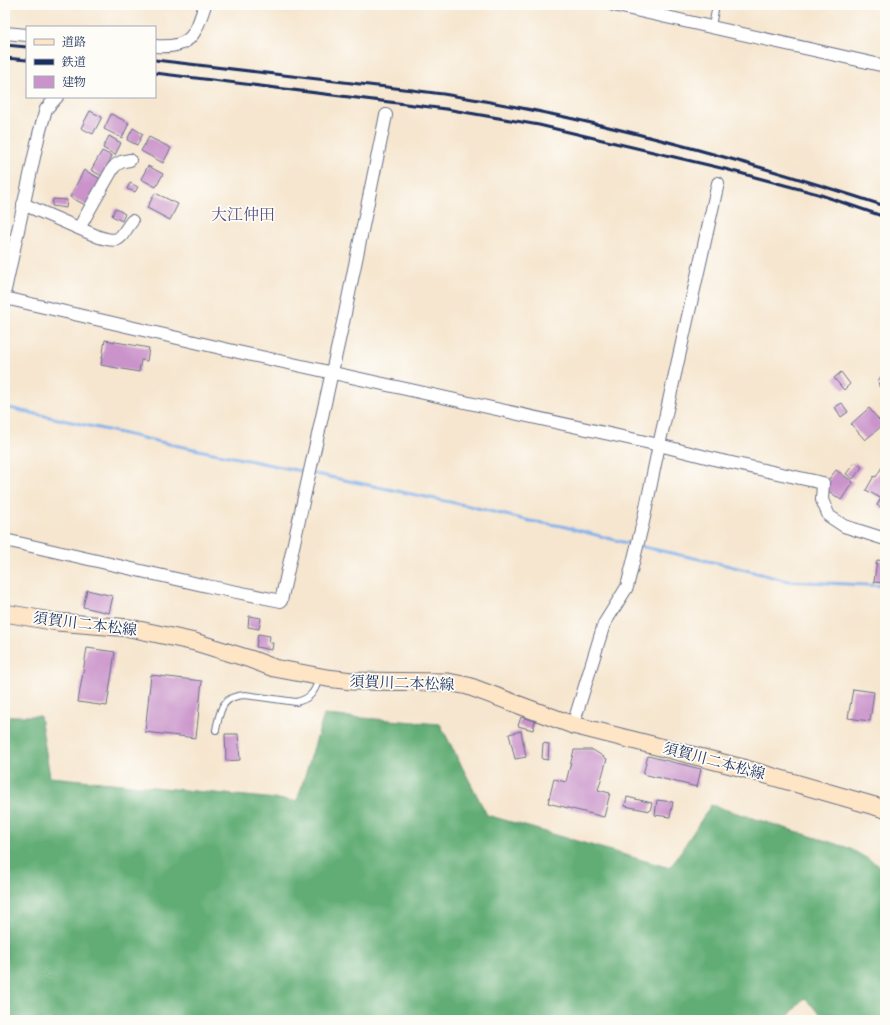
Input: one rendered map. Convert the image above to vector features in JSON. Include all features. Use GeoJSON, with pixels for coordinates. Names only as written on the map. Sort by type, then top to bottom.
{"type":"FeatureCollection","features":[{"type":"Feature","properties":{"kind":"main road","name":"須賀川二本松線"},"geometry":{"type":"LineString","coordinates":[[5,613],[57,622],[130,628],[195,642],[274,668],[319,677],[352,681],[448,682],[483,692],[573,725],[746,769],[885,809]]}},
{"type":"Feature","properties":{"kind":"street"},"geometry":{"type":"LineString","coordinates":[[157,48],[177,45],[188,40],[196,31],[205,5]]}},
{"type":"Feature","properties":{"kind":"street"},"geometry":{"type":"LineString","coordinates":[[613,5],[885,66]]}},
{"type":"Feature","properties":{"kind":"street"},"geometry":{"type":"LineString","coordinates":[[5,33],[26,35]]}},
{"type":"Feature","properties":{"kind":"street"},"geometry":{"type":"LineString","coordinates":[[5,290],[39,134],[46,109],[56,98]]}},
{"type":"Feature","properties":{"kind":"street"},"geometry":{"type":"LineString","coordinates":[[5,540],[207,586],[281,601],[332,372],[386,115]]}},
{"type":"Feature","properties":{"kind":"street"},"geometry":{"type":"LineString","coordinates":[[79,228],[113,168],[123,161],[130,160]]}},
{"type":"Feature","properties":{"kind":"street"},"geometry":{"type":"LineString","coordinates":[[573,725],[604,624],[627,587],[718,183]]}},
{"type":"Feature","properties":{"kind":"street"},"geometry":{"type":"LineString","coordinates":[[24,204],[99,237],[115,241],[119,239],[132,221]]}},
{"type":"Feature","properties":{"kind":"street"},"geometry":{"type":"LineString","coordinates":[[5,298],[238,352],[659,445],[718,460],[823,483],[822,500],[829,516],[844,526],[885,539]]}},
{"type":"Feature","properties":{"kind":"lane"},"geometry":{"type":"LineString","coordinates":[[712,26],[716,5]]}},
{"type":"Feature","properties":{"kind":"lane"},"geometry":{"type":"LineString","coordinates":[[216,730],[221,709],[226,700],[238,695],[245,695],[296,702],[310,697],[316,689],[319,677]]}},
{"type":"Feature","properties":{"kind":"green space"},"geometry":{"type":"Polygon","coordinates":[[[324,715],[440,724],[487,815],[670,868],[711,805],[849,848],[885,869],[885,1020],[827,1020],[804,998],[785,1020],[5,1020],[5,716],[40,716],[50,777],[297,801],[324,715]]]}},
{"type":"Feature","properties":{"kind":"building"},"geometry":{"type":"Polygon","coordinates":[[[90,111],[102,117],[93,134],[81,128],[90,111]]]}},
{"type":"Feature","properties":{"kind":"building"},"geometry":{"type":"Polygon","coordinates":[[[111,114],[129,123],[122,138],[104,129],[111,114]]]}},
{"type":"Feature","properties":{"kind":"building"},"geometry":{"type":"Polygon","coordinates":[[[133,128],[143,134],[137,145],[127,140],[133,128]]]}},
{"type":"Feature","properties":{"kind":"building"},"geometry":{"type":"Polygon","coordinates":[[[109,136],[121,143],[115,155],[103,148],[109,136]]]}},
{"type":"Feature","properties":{"kind":"building"},"geometry":{"type":"Polygon","coordinates":[[[149,137],[171,148],[163,163],[141,151],[149,137]]]}},
{"type":"Feature","properties":{"kind":"building"},"geometry":{"type":"Polygon","coordinates":[[[102,151],[112,156],[102,176],[91,170],[102,151]]]}},
{"type":"Feature","properties":{"kind":"building"},"geometry":{"type":"Polygon","coordinates":[[[148,166],[163,174],[156,187],[141,179],[148,166]]]}},
{"type":"Feature","properties":{"kind":"building"},"geometry":{"type":"Polygon","coordinates":[[[84,170],[101,179],[87,206],[70,197],[84,170]]]}},
{"type":"Feature","properties":{"kind":"building"},"geometry":{"type":"Polygon","coordinates":[[[130,183],[138,187],[135,192],[127,189],[130,183]]]}},
{"type":"Feature","properties":{"kind":"building"},"geometry":{"type":"Polygon","coordinates":[[[155,193],[178,204],[170,220],[147,208],[155,193]]]}},
{"type":"Feature","properties":{"kind":"building"},"geometry":{"type":"Polygon","coordinates":[[[53,199],[67,200],[66,208],[52,206],[53,199]]]}},
{"type":"Feature","properties":{"kind":"building"},"geometry":{"type":"Polygon","coordinates":[[[115,208],[125,214],[122,221],[112,216],[115,208]]]}},
{"type":"Feature","properties":{"kind":"building"},"geometry":{"type":"Polygon","coordinates":[[[105,340],[149,348],[147,361],[141,360],[139,372],[101,365],[105,340]]]}},
{"type":"Feature","properties":{"kind":"building"},"geometry":{"type":"Polygon","coordinates":[[[841,372],[850,384],[844,390],[834,378],[841,372]]]}},
{"type":"Feature","properties":{"kind":"building"},"geometry":{"type":"Polygon","coordinates":[[[842,403],[848,412],[841,417],[835,407],[842,403]]]}},
{"type":"Feature","properties":{"kind":"building"},"geometry":{"type":"Polygon","coordinates":[[[869,408],[883,425],[865,440],[851,424],[869,408]]]}},
{"type":"Feature","properties":{"kind":"building"},"geometry":{"type":"Polygon","coordinates":[[[855,462],[862,467],[853,479],[846,474],[855,462]]]}},
{"type":"Feature","properties":{"kind":"building"},"geometry":{"type":"Polygon","coordinates":[[[885,462],[885,490],[880,498],[866,490],[874,476],[876,477],[885,462]]]}},
{"type":"Feature","properties":{"kind":"building"},"geometry":{"type":"Polygon","coordinates":[[[836,470],[853,482],[841,500],[823,487],[836,470]]]}},
{"type":"Feature","properties":{"kind":"building"},"geometry":{"type":"Polygon","coordinates":[[[885,491],[885,510],[877,505],[885,491]]]}},
{"type":"Feature","properties":{"kind":"building"},"geometry":{"type":"Polygon","coordinates":[[[877,560],[885,561],[885,583],[874,582],[877,560]]]}},
{"type":"Feature","properties":{"kind":"building"},"geometry":{"type":"Polygon","coordinates":[[[87,590],[113,596],[109,613],[83,607],[87,590]]]}},
{"type":"Feature","properties":{"kind":"building"},"geometry":{"type":"Polygon","coordinates":[[[249,616],[261,618],[259,629],[248,627],[249,616]]]}},
{"type":"Feature","properties":{"kind":"building"},"geometry":{"type":"Polygon","coordinates":[[[258,634],[270,636],[269,643],[273,643],[272,650],[256,647],[258,634]]]}},
{"type":"Feature","properties":{"kind":"building"},"geometry":{"type":"Polygon","coordinates":[[[87,648],[115,652],[107,706],[78,702],[87,648]]]}},
{"type":"Feature","properties":{"kind":"building"},"geometry":{"type":"Polygon","coordinates":[[[151,675],[202,681],[196,738],[145,732],[151,675]]]}},
{"type":"Feature","properties":{"kind":"building"},"geometry":{"type":"Polygon","coordinates":[[[853,689],[874,692],[870,721],[848,718],[853,689]]]}},
{"type":"Feature","properties":{"kind":"building"},"geometry":{"type":"Polygon","coordinates":[[[521,717],[535,721],[533,730],[518,726],[521,717]]]}},
{"type":"Feature","properties":{"kind":"building"},"geometry":{"type":"Polygon","coordinates":[[[521,731],[526,757],[515,759],[509,734],[521,731]]]}},
{"type":"Feature","properties":{"kind":"building"},"geometry":{"type":"Polygon","coordinates":[[[225,734],[238,734],[240,760],[226,761],[225,734]]]}},
{"type":"Feature","properties":{"kind":"building"},"geometry":{"type":"Polygon","coordinates":[[[543,743],[549,744],[548,760],[542,759],[543,743]]]}},
{"type":"Feature","properties":{"kind":"building"},"geometry":{"type":"Polygon","coordinates":[[[574,750],[593,750],[607,759],[598,790],[610,793],[604,817],[548,803],[554,779],[566,782],[574,750]]]}},
{"type":"Feature","properties":{"kind":"building"},"geometry":{"type":"Polygon","coordinates":[[[648,756],[701,769],[697,787],[643,774],[648,756]]]}},
{"type":"Feature","properties":{"kind":"building"},"geometry":{"type":"Polygon","coordinates":[[[627,797],[652,803],[650,811],[625,806],[627,797]]]}},
{"type":"Feature","properties":{"kind":"building"},"geometry":{"type":"Polygon","coordinates":[[[657,800],[673,802],[670,817],[655,815],[657,800]]]}},
{"type":"Feature","properties":{"kind":"waterway"},"geometry":{"type":"LineString","coordinates":[[5,407],[174,445],[306,472]]}},
{"type":"Feature","properties":{"kind":"waterway"},"geometry":{"type":"LineString","coordinates":[[311,473],[469,506],[530,521],[562,526],[634,545]]}},
{"type":"Feature","properties":{"kind":"waterway"},"geometry":{"type":"LineString","coordinates":[[639,546],[726,565],[788,581],[885,586]]}},
{"type":"Feature","properties":{"kind":"railway"},"geometry":{"type":"LineString","coordinates":[[5,45],[26,47]]}},
{"type":"Feature","properties":{"kind":"railway"},"geometry":{"type":"LineString","coordinates":[[5,58],[26,60]]}},
{"type":"Feature","properties":{"kind":"railway"},"geometry":{"type":"LineString","coordinates":[[156,60],[449,95],[504,104],[614,128],[669,142],[778,172],[885,206]]}},
{"type":"Feature","properties":{"kind":"railway"},"geometry":{"type":"LineString","coordinates":[[156,73],[446,109],[539,125],[725,169],[818,194],[885,217]]}},
{"type":"Feature","properties":{"kind":"district","name":"大江仲田"},"geometry":{"type":"Point","coordinates":[243,214]}}]}
